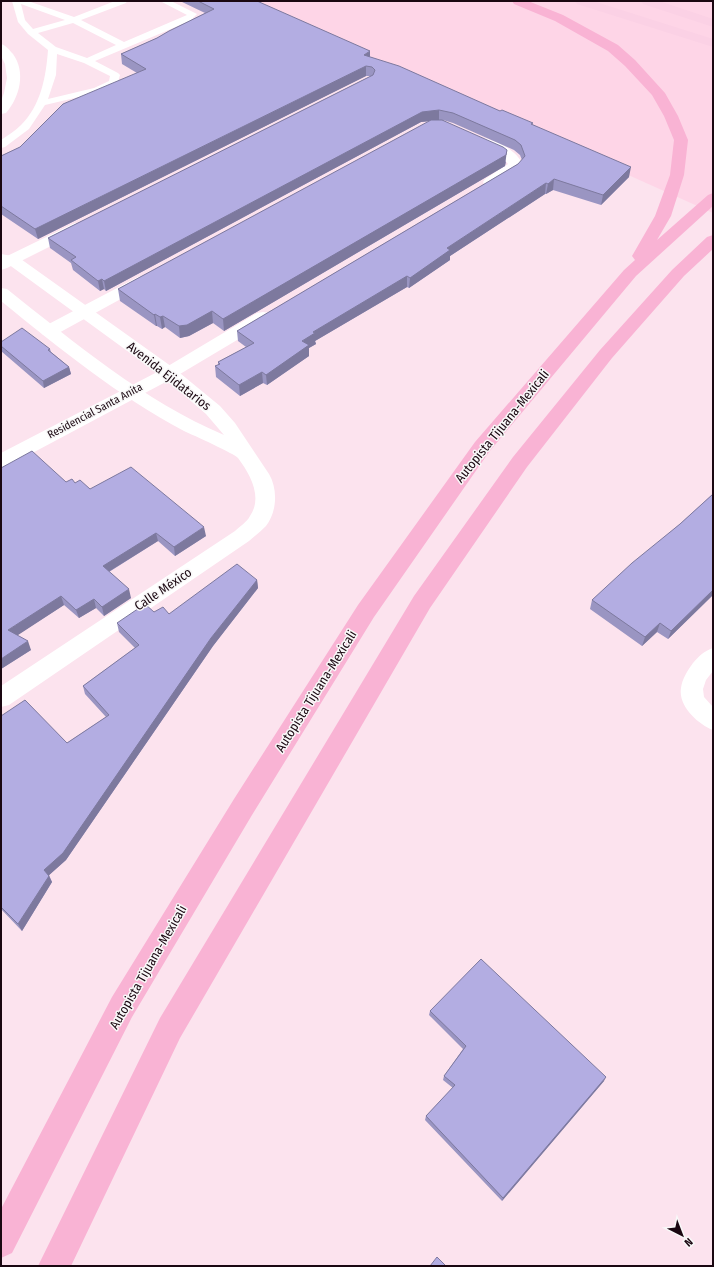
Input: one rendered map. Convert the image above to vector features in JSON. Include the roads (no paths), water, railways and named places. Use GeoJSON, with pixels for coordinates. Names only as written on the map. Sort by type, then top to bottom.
{"type":"FeatureCollection","features":[{"type":"Feature","properties":{"kind":"highway"},"geometry":{"type":"LineString","coordinates":[[518,1],[554,16],[588,33],[613,48],[630,63],[658,93],[681,140],[677,175],[663,216],[630,273]]}},
{"type":"Feature","properties":{"kind":"highway","name":"Autopista Tijuana-Mexicali"},"geometry":{"type":"LineString","coordinates":[[1,1242],[122,1007],[366,611],[482,447],[630,273],[713,198]]}},
{"type":"Feature","properties":{"kind":"highway"},"geometry":{"type":"LineString","coordinates":[[54,1266],[170,1028],[422,602],[520,462],[601,360],[678,273],[713,240]]}},
{"type":"Feature","properties":{"kind":"main road"},"geometry":{"type":"LineString","coordinates":[[581,1],[713,43]]}},
{"type":"Feature","properties":{"kind":"main road"},"geometry":{"type":"LineString","coordinates":[[647,1],[713,23]]}},
{"type":"Feature","properties":{"kind":"street"},"geometry":{"type":"LineString","coordinates":[[1,48],[10,59],[14,81],[7,104],[1,110]]}},
{"type":"Feature","properties":{"kind":"street"},"geometry":{"type":"LineString","coordinates":[[468,136],[508,154],[514,159],[516,165],[511,170],[477,190]]}},
{"type":"Feature","properties":{"kind":"street"},"geometry":{"type":"LineString","coordinates":[[5,261],[90,221]]}},
{"type":"Feature","properties":{"kind":"street","name":"Avenida Ejidatarios"},"geometry":{"type":"LineString","coordinates":[[5,261],[85,312],[169,373],[213,410],[228,427],[243,451]]}},
{"type":"Feature","properties":{"kind":"street"},"geometry":{"type":"LineString","coordinates":[[49,331],[155,274]]}},
{"type":"Feature","properties":{"kind":"street","name":"Avenida Ejidatarios"},"geometry":{"type":"LineString","coordinates":[[1,293],[49,331],[132,391],[211,439],[243,451]]}},
{"type":"Feature","properties":{"kind":"street","name":"Residencial Santa Anita"},"geometry":{"type":"LineString","coordinates":[[1,461],[132,391],[169,373],[279,308]]}},
{"type":"Feature","properties":{"kind":"street","name":"Calle México"},"geometry":{"type":"LineString","coordinates":[[1,698],[242,536],[259,520],[266,501],[262,479],[243,451]]}},
{"type":"Feature","properties":{"kind":"street"},"geometry":{"type":"LineString","coordinates":[[713,657],[703,666],[696,676],[692,687],[692,700],[701,711],[713,720]]}},
{"type":"Feature","properties":{"kind":"lane"},"geometry":{"type":"LineString","coordinates":[[16,1],[22,20],[31,32],[54,49],[87,60],[115,75],[114,83],[97,90],[42,103]]}},
{"type":"Feature","properties":{"kind":"lane"},"geometry":{"type":"LineString","coordinates":[[20,1],[74,20],[124,46]]}},
{"type":"Feature","properties":{"kind":"lane"},"geometry":{"type":"LineString","coordinates":[[31,32],[74,20],[123,1]]}},
{"type":"Feature","properties":{"kind":"lane"},"geometry":{"type":"LineString","coordinates":[[87,60],[187,19],[193,14],[164,1]]}},
{"type":"Feature","properties":{"kind":"lane"},"geometry":{"type":"LineString","coordinates":[[1,145],[25,127],[42,103],[51,75],[54,49]]}}]}
